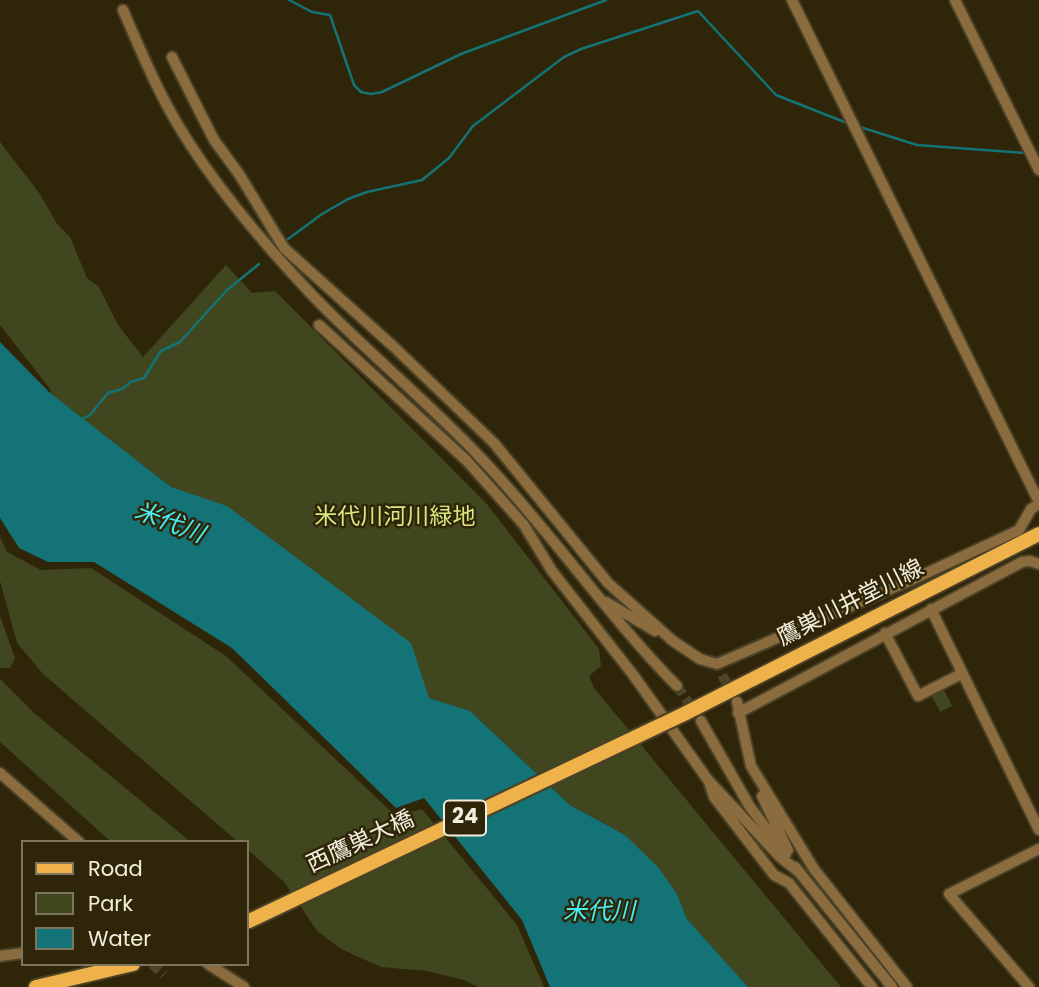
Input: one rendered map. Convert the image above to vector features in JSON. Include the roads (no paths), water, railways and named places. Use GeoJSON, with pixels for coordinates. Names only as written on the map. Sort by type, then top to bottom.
{"type":"FeatureCollection","features":[{"type":"Feature","properties":{"kind":"main road","name":"鷹巣川井堂川線"},"geometry":{"type":"LineString","coordinates":[[684,714],[1039,534]]}},
{"type":"Feature","properties":{"kind":"main road","name":"西鷹巣大橋"},"geometry":{"type":"LineString","coordinates":[[248,922],[684,714]]}},
{"type":"Feature","properties":{"kind":"main road"},"geometry":{"type":"LineString","coordinates":[[36,987],[125,966]]}},
{"type":"Feature","properties":{"kind":"street"},"geometry":{"type":"LineString","coordinates":[[597,597],[700,659],[717,664],[1018,530],[1031,509],[1039,503],[792,0]]}},
{"type":"Feature","properties":{"kind":"street"},"geometry":{"type":"LineString","coordinates":[[956,0],[1039,170]]}},
{"type":"Feature","properties":{"kind":"street"},"geometry":{"type":"LineString","coordinates":[[123,10],[153,79],[177,124],[227,197],[313,296],[509,488],[597,597],[677,686]]}},
{"type":"Feature","properties":{"kind":"street"},"geometry":{"type":"LineString","coordinates":[[172,57],[214,140],[239,174],[281,244],[486,435],[507,457],[597,571],[673,641]]}},
{"type":"Feature","properties":{"kind":"street"},"geometry":{"type":"LineString","coordinates":[[319,325],[467,461],[524,525],[552,571],[634,676],[708,780],[780,857],[799,872]]}},
{"type":"Feature","properties":{"kind":"street"},"geometry":{"type":"LineString","coordinates":[[799,872],[755,782],[738,707],[1022,562],[1039,564]]}},
{"type":"Feature","properties":{"kind":"street"},"geometry":{"type":"LineString","coordinates":[[931,609],[1039,830]]}},
{"type":"Feature","properties":{"kind":"street"},"geometry":{"type":"LineString","coordinates":[[885,633],[918,696],[961,674]]}},
{"type":"Feature","properties":{"kind":"street"},"geometry":{"type":"LineString","coordinates":[[717,664],[722,675]]}},
{"type":"Feature","properties":{"kind":"street"},"geometry":{"type":"LineString","coordinates":[[701,721],[750,807],[892,987]]}},
{"type":"Feature","properties":{"kind":"street"},"geometry":{"type":"LineString","coordinates":[[751,766],[814,869],[907,987]]}},
{"type":"Feature","properties":{"kind":"street"},"geometry":{"type":"LineString","coordinates":[[0,773],[76,840]]}},
{"type":"Feature","properties":{"kind":"street"},"geometry":{"type":"LineString","coordinates":[[708,780],[714,797],[774,875],[789,883],[872,987]]}},
{"type":"Feature","properties":{"kind":"street"},"geometry":{"type":"LineString","coordinates":[[1039,849],[949,894],[1028,985],[1039,978]]}},
{"type":"Feature","properties":{"kind":"street"},"geometry":{"type":"LineString","coordinates":[[0,956],[21,953]]}},
{"type":"Feature","properties":{"kind":"street"},"geometry":{"type":"LineString","coordinates":[[211,966],[244,987]]}},
{"type":"Feature","properties":{"kind":"water","name":"米代川"},"geometry":{"type":"Polygon","coordinates":[[[0,342],[49,392],[171,487],[227,506],[411,643],[429,698],[470,711],[570,805],[625,835],[658,867],[677,894],[687,919],[748,987],[550,987],[522,920],[424,798],[396,808],[232,648],[94,562],[48,562],[19,548],[0,518],[0,342]]]}},
{"type":"Feature","properties":{"kind":"waterway"},"geometry":{"type":"LineString","coordinates":[[289,0],[312,12],[330,15],[354,85],[361,92],[371,94],[382,92],[461,54],[606,0]]}},
{"type":"Feature","properties":{"kind":"waterway"},"geometry":{"type":"LineString","coordinates":[[284,242],[348,199],[422,180],[449,158],[473,126],[564,57],[698,11],[776,95],[847,123]]}},
{"type":"Feature","properties":{"kind":"waterway"},"geometry":{"type":"LineString","coordinates":[[860,127],[917,145],[1025,153]]}},
{"type":"Feature","properties":{"kind":"waterway"},"geometry":{"type":"LineString","coordinates":[[82,419],[90,415],[108,393],[144,378],[161,351],[180,342],[227,290],[259,264]]}},
{"type":"Feature","properties":{"kind":"tunnel"},"geometry":{"type":"LineString","coordinates":[[722,675],[734,696]]}},
{"type":"Feature","properties":{"kind":"tunnel"},"geometry":{"type":"LineString","coordinates":[[677,686],[697,715]]}},
{"type":"Feature","properties":{"kind":"tunnel"},"geometry":{"type":"LineString","coordinates":[[154,966],[164,975]]}},
{"type":"Feature","properties":{"kind":"park label","name":"米代川河川緑地"},"geometry":{"type":"Point","coordinates":[395,518]}}]}
